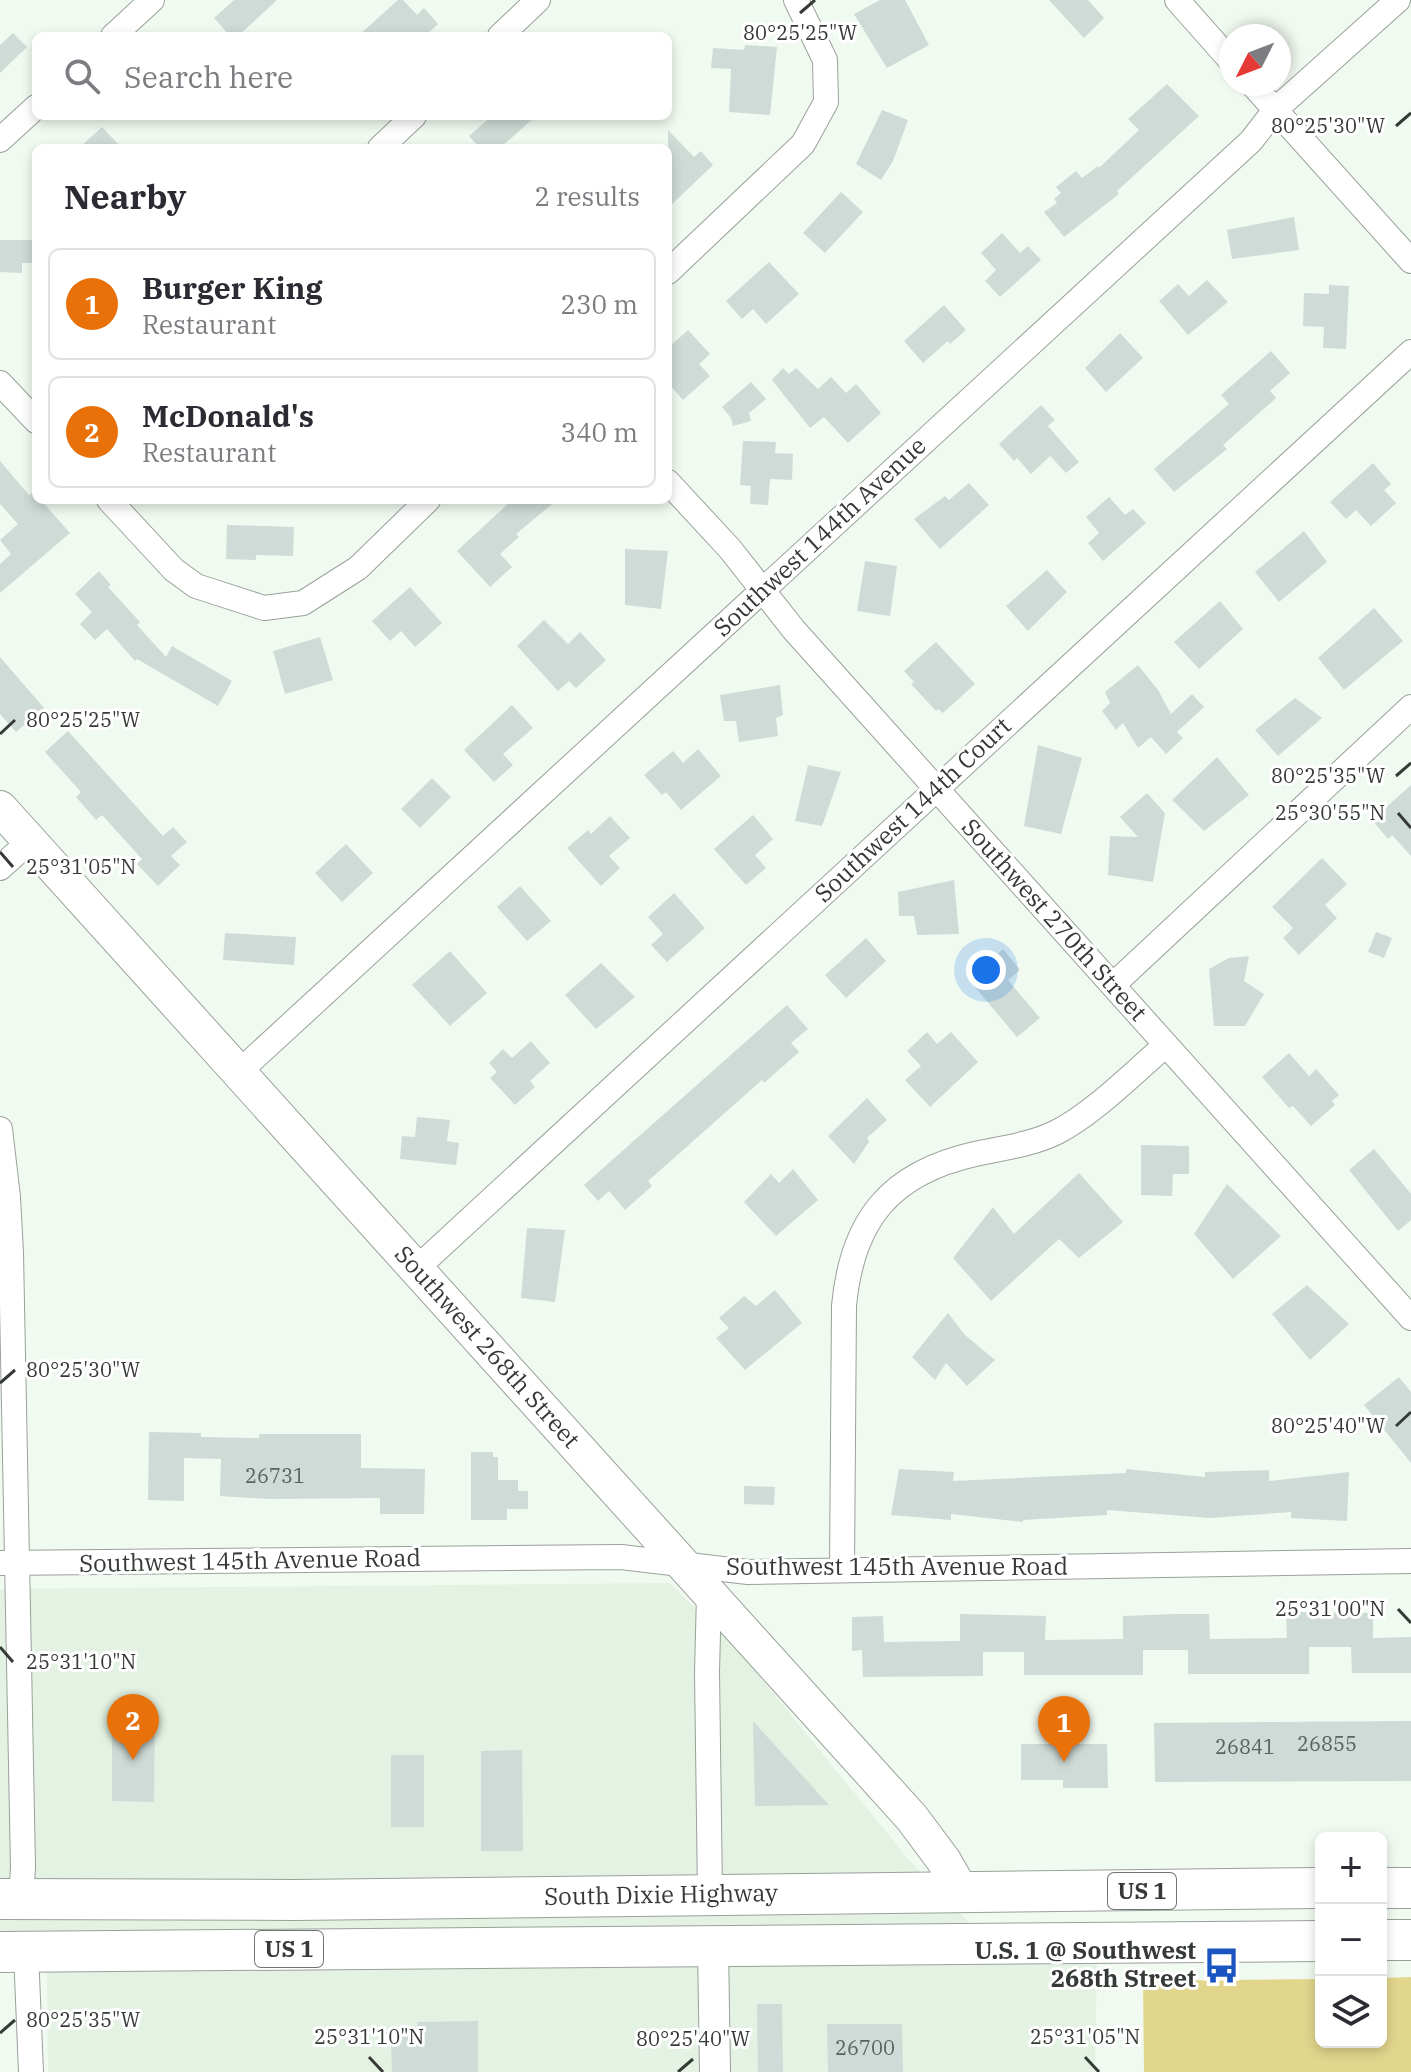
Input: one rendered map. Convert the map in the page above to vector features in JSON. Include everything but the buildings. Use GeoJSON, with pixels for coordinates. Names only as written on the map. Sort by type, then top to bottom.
{"type":"FeatureCollection","features":[{"type":"Feature","properties":{"kind":"highway","name":"South Dixie Highway"},"geometry":{"type":"LineString","coordinates":[[7,1904],[1313,1888]]}},
{"type":"Feature","properties":{"kind":"highway"},"geometry":{"type":"LineString","coordinates":[[713,1946],[756,1924],[897,1923],[918,1920],[963,1894],[980,1911],[998,1922],[1049,1943],[1064,1924],[1073,1917],[1085,1914],[1269,1911],[1313,1888]]}},
{"type":"Feature","properties":{"kind":"highway"},"geometry":{"type":"LineString","coordinates":[[1387,1888],[1411,1888]]}},
{"type":"Feature","properties":{"kind":"highway"},"geometry":{"type":"LineString","coordinates":[[13,1952],[60,1930],[82,1925],[229,1924],[295,1900]]}},
{"type":"Feature","properties":{"kind":"highway"},"geometry":{"type":"LineString","coordinates":[[1387,1940],[1411,1940]]}},
{"type":"Feature","properties":{"kind":"highway","name":"South Dixie Highway"},"geometry":{"type":"LineString","coordinates":[[13,1952],[1315,1941]]}},
{"type":"Feature","properties":{"kind":"main road","name":"Southwest 268th Street"},"geometry":{"type":"LineString","coordinates":[[0,808],[912,1818],[944,1861],[963,1894]]}},
{"type":"Feature","properties":{"kind":"street"},"geometry":{"type":"LineString","coordinates":[[117,32],[152,0]]}},
{"type":"Feature","properties":{"kind":"street"},"geometry":{"type":"LineString","coordinates":[[504,32],[538,0]]}},
{"type":"Feature","properties":{"kind":"street"},"geometry":{"type":"LineString","coordinates":[[672,268],[803,144],[826,102],[825,60],[796,0]]}},
{"type":"Feature","properties":{"kind":"street"},"geometry":{"type":"LineString","coordinates":[[1177,0],[1219,47]]}},
{"type":"Feature","properties":{"kind":"street","name":"Southwest 144th Avenue"},"geometry":{"type":"LineString","coordinates":[[239,1072],[1251,141],[1275,110],[1398,0]]}},
{"type":"Feature","properties":{"kind":"street"},"geometry":{"type":"LineString","coordinates":[[1263,96],[1411,261]]}},
{"type":"Feature","properties":{"kind":"street"},"geometry":{"type":"LineString","coordinates":[[0,140],[32,111]]}},
{"type":"Feature","properties":{"kind":"street"},"geometry":{"type":"LineString","coordinates":[[384,144],[410,120]]}},
{"type":"Feature","properties":{"kind":"street","name":"Southwest 144th Court"},"geometry":{"type":"LineString","coordinates":[[416,1269],[1411,352]]}},
{"type":"Feature","properties":{"kind":"street"},"geometry":{"type":"LineString","coordinates":[[0,383],[32,417]]}},
{"type":"Feature","properties":{"kind":"street","name":"Southwest 270th Street"},"geometry":{"type":"LineString","coordinates":[[672,486],[730,549],[762,590],[936,789],[1411,1318]]}},
{"type":"Feature","properties":{"kind":"street"},"geometry":{"type":"LineString","coordinates":[[113,504],[174,570],[196,586],[264,608],[303,603],[358,568],[424,504]]}},
{"type":"Feature","properties":{"kind":"street"},"geometry":{"type":"LineString","coordinates":[[1113,985],[1411,707]]}},
{"type":"Feature","properties":{"kind":"street"},"geometry":{"type":"LineString","coordinates":[[0,868],[30,841]]}},
{"type":"Feature","properties":{"kind":"street"},"geometry":{"type":"LineString","coordinates":[[842,1569],[844,1306],[853,1254],[873,1213],[900,1184],[935,1165],[1014,1147],[1058,1132],[1082,1116],[1166,1045]]}},
{"type":"Feature","properties":{"kind":"street"},"geometry":{"type":"LineString","coordinates":[[0,1129],[11,1253],[8,1563],[23,1867],[7,1904]]}},
{"type":"Feature","properties":{"kind":"street","name":"Southwest 145th Avenue Road"},"geometry":{"type":"LineString","coordinates":[[8,1563],[621,1557],[748,1572],[1411,1561]]}},
{"type":"Feature","properties":{"kind":"street"},"geometry":{"type":"LineString","coordinates":[[709,1594],[710,1894]]}},
{"type":"Feature","properties":{"kind":"street"},"geometry":{"type":"LineString","coordinates":[[713,1946],[715,2072]]}},
{"type":"Feature","properties":{"kind":"street"},"geometry":{"type":"LineString","coordinates":[[13,1952],[31,2072]]}},
{"type":"Feature","properties":{"kind":"shaded area"},"geometry":{"type":"Polygon","coordinates":[[[669,1583],[729,1639],[910,1861],[1003,1958],[1097,1957],[1095,2072],[48,2072],[47,1968],[0,1968],[0,1589],[669,1583]]]}},
{"type":"Feature","properties":{"kind":"shaded area"},"geometry":{"type":"Polygon","coordinates":[[[1411,1977],[1411,2072],[1144,2072],[1143,1981],[1315,1979],[1315,2048],[1387,2048],[1387,1978],[1411,1977]]]}},
{"type":"Feature","properties":{"kind":"place","name":"McDonald's"},"geometry":{"type":"Point","coordinates":[133,1760]}},
{"type":"Feature","properties":{"kind":"place","name":"Burger King"},"geometry":{"type":"Point","coordinates":[1064,1762]}},
{"type":"Feature","properties":{"kind":"place","name":"U.S. 1 @ Southwest 268th Street"},"geometry":{"type":"Point","coordinates":[1222,1965]}}]}
